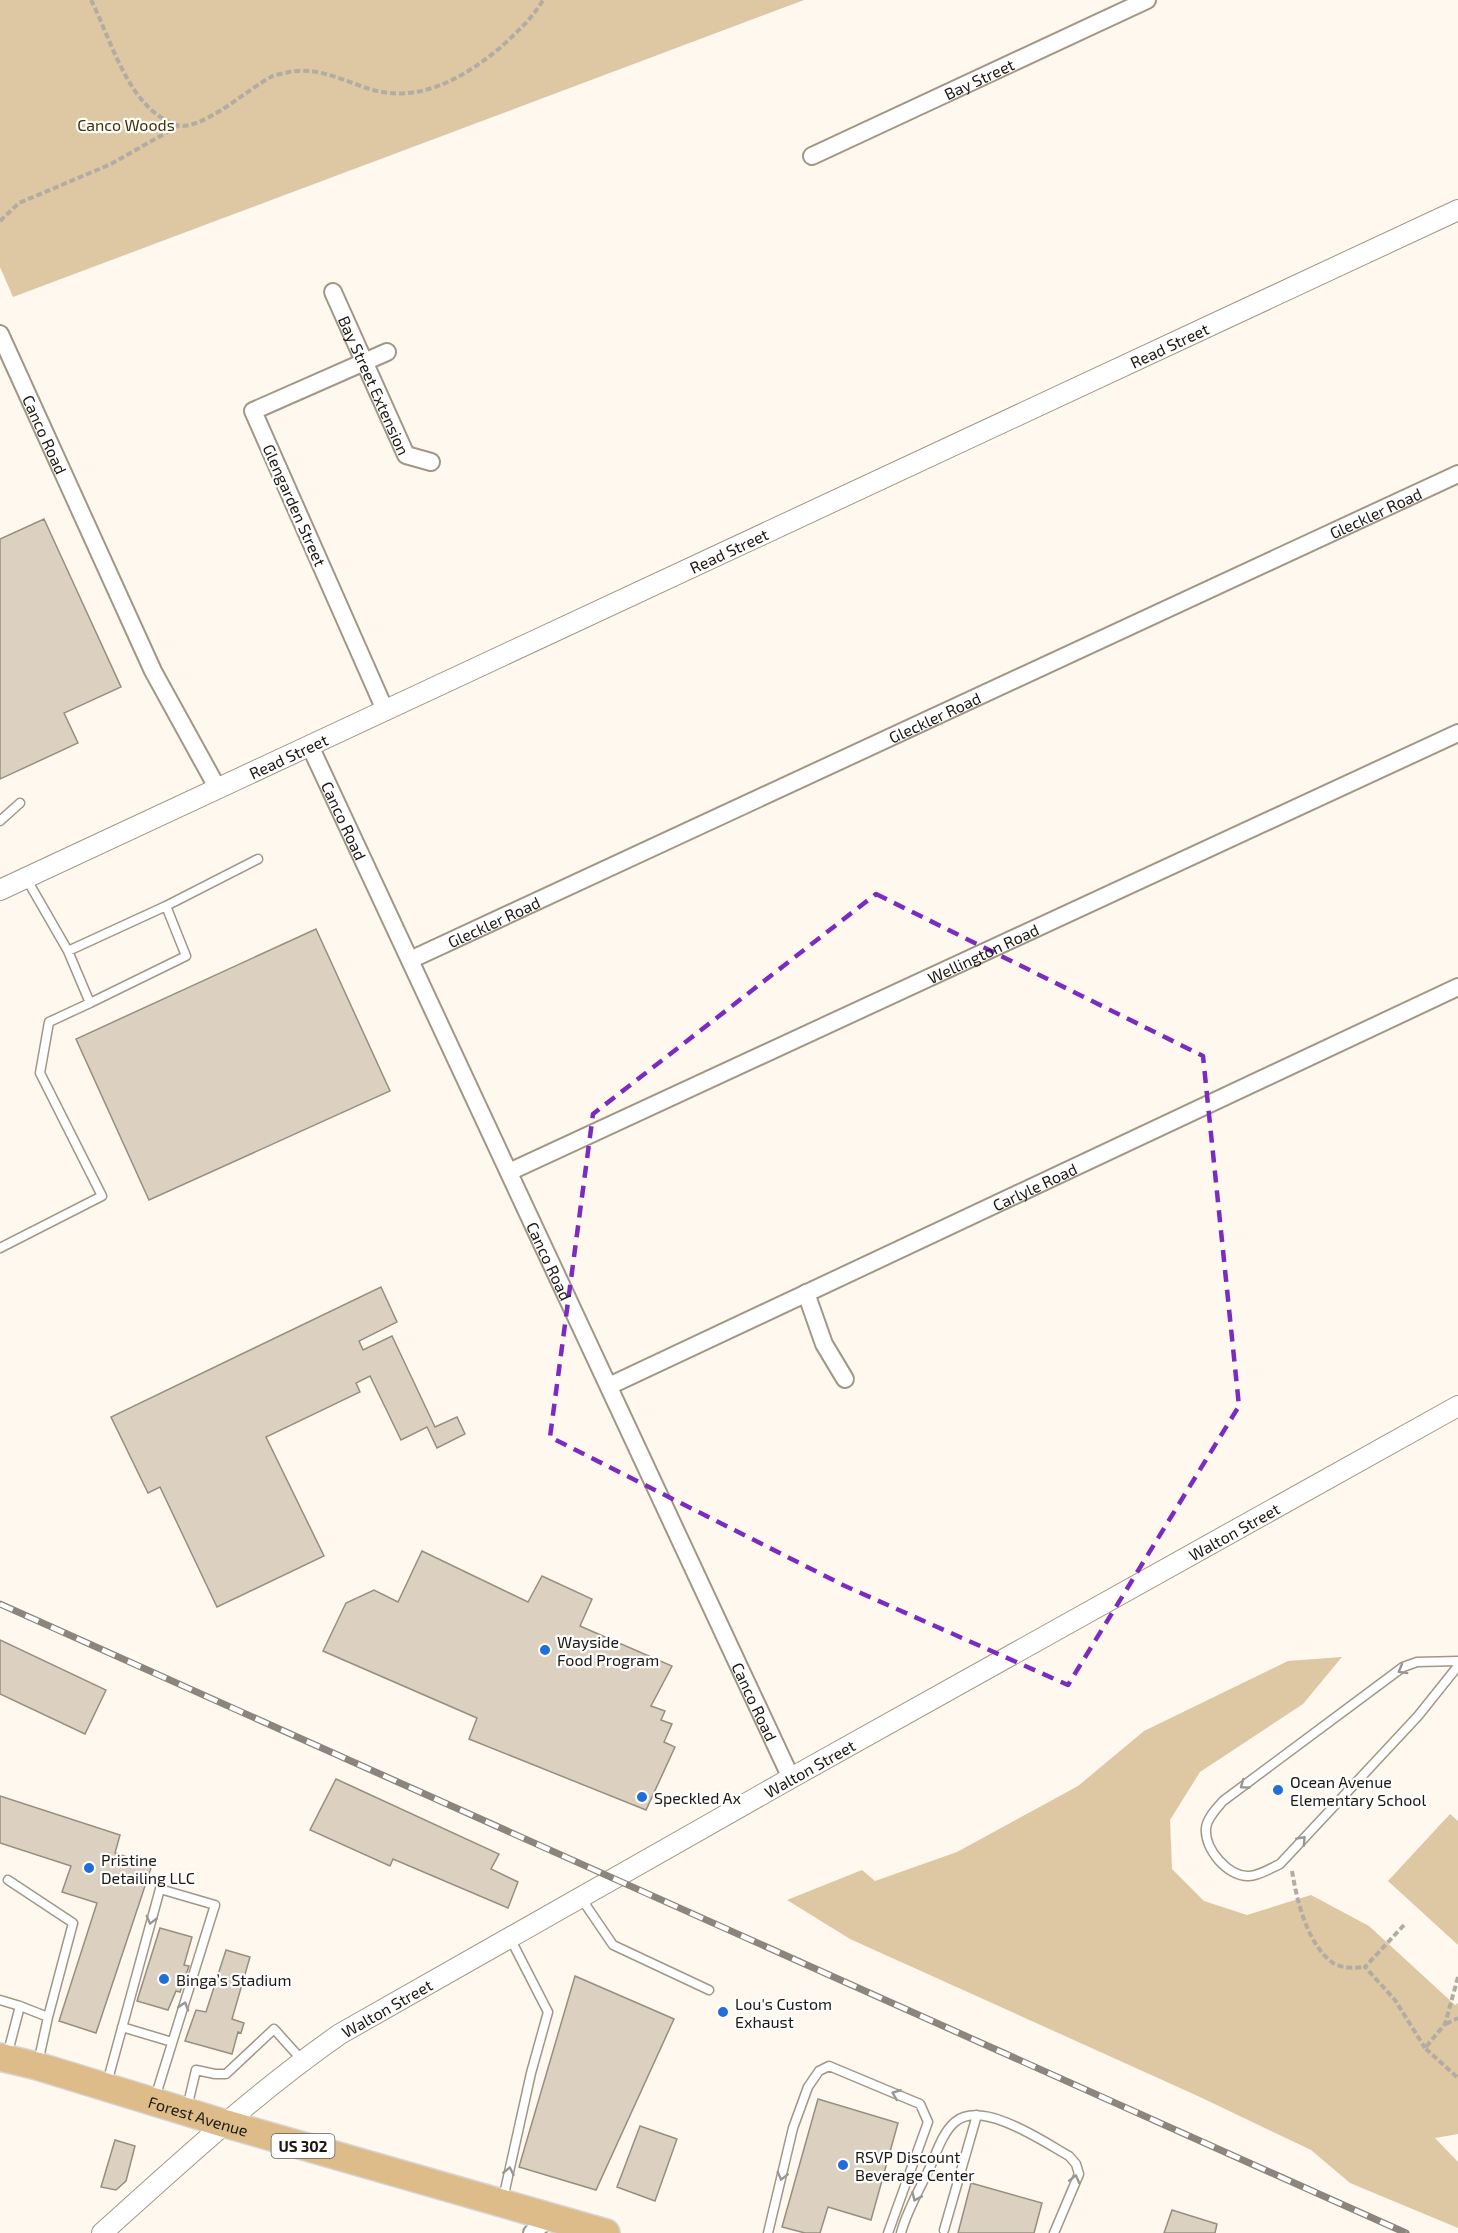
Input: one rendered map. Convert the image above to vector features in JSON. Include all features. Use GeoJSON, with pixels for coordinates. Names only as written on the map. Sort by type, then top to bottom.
{"type":"FeatureCollection","features":[{"type":"Feature","properties":{"kind":"highway","name":"Forest Avenue"},"geometry":{"type":"LineString","coordinates":[[3,2058],[37,2066],[502,2204],[541,2225],[606,2233]]}},
{"type":"Feature","properties":{"kind":"street","name":"Bay Street"},"geometry":{"type":"LineString","coordinates":[[812,156],[1147,0]]}},
{"type":"Feature","properties":{"kind":"street","name":"Read Street"},"geometry":{"type":"LineString","coordinates":[[0,890],[1458,210]]}},
{"type":"Feature","properties":{"kind":"street","name":"Bay Street Extension"},"geometry":{"type":"LineString","coordinates":[[333,292],[406,455],[431,462]]}},
{"type":"Feature","properties":{"kind":"street","name":"Canco Road"},"geometry":{"type":"LineString","coordinates":[[0,334],[153,671],[219,789]]}},
{"type":"Feature","properties":{"kind":"street"},"geometry":{"type":"LineString","coordinates":[[364,362],[387,352]]}},
{"type":"Feature","properties":{"kind":"street","name":"Glengarden Street"},"geometry":{"type":"LineString","coordinates":[[364,362],[253,411],[385,710]]}},
{"type":"Feature","properties":{"kind":"street","name":"Gleckler Road"},"geometry":{"type":"LineString","coordinates":[[410,960],[1458,474]]}},
{"type":"Feature","properties":{"kind":"street","name":"Wellington Road"},"geometry":{"type":"LineString","coordinates":[[509,1173],[1458,733]]}},
{"type":"Feature","properties":{"kind":"street","name":"Canco Road"},"geometry":{"type":"LineString","coordinates":[[310,746],[791,1778]]}},
{"type":"Feature","properties":{"kind":"street","name":"Carlyle Road"},"geometry":{"type":"LineString","coordinates":[[609,1386],[1458,987]]}},
{"type":"Feature","properties":{"kind":"street"},"geometry":{"type":"LineString","coordinates":[[806,1293],[824,1344],[845,1379]]}},
{"type":"Feature","properties":{"kind":"street","name":"Walton Street"},"geometry":{"type":"LineString","coordinates":[[102,2233],[224,2123],[302,2060],[340,2034],[791,1778],[1458,1406]]}},
{"type":"Feature","properties":{"kind":"lane"},"geometry":{"type":"LineString","coordinates":[[0,821],[20,803]]}},
{"type":"Feature","properties":{"kind":"lane"},"geometry":{"type":"LineString","coordinates":[[68,951],[166,906],[258,859]]}},
{"type":"Feature","properties":{"kind":"lane"},"geometry":{"type":"LineString","coordinates":[[26,878],[68,951],[90,1003]]}},
{"type":"Feature","properties":{"kind":"lane"},"geometry":{"type":"LineString","coordinates":[[0,1248],[102,1196],[40,1073],[49,1022],[186,956],[166,906]]}},
{"type":"Feature","properties":{"kind":"lane"},"geometry":{"type":"LineString","coordinates":[[1458,1661],[1418,1662],[1404,1667],[1223,1801],[1213,1812],[1206,1828],[1209,1846],[1219,1861],[1234,1872],[1249,1876],[1280,1864],[1418,1716],[1458,1666]]}},
{"type":"Feature","properties":{"kind":"lane"},"geometry":{"type":"LineString","coordinates":[[8,1880],[73,1923],[37,2066]]}},
{"type":"Feature","properties":{"kind":"lane"},"geometry":{"type":"LineString","coordinates":[[105,2087],[160,1888],[215,1905],[154,2102]]}},
{"type":"Feature","properties":{"kind":"lane"},"geometry":{"type":"LineString","coordinates":[[581,1898],[613,1946],[709,1990]]}},
{"type":"Feature","properties":{"kind":"lane"},"geometry":{"type":"LineString","coordinates":[[502,2204],[548,2012],[510,1938]]}},
{"type":"Feature","properties":{"kind":"lane"},"geometry":{"type":"LineString","coordinates":[[0,2000],[48,2017]]}},
{"type":"Feature","properties":{"kind":"lane"},"geometry":{"type":"LineString","coordinates":[[3,2058],[21,2006]]}},
{"type":"Feature","properties":{"kind":"lane"},"geometry":{"type":"LineString","coordinates":[[122,2026],[172,2042]]}},
{"type":"Feature","properties":{"kind":"lane"},"geometry":{"type":"LineString","coordinates":[[187,2112],[196,2070],[226,2074],[274,2029],[302,2060]]}},
{"type":"Feature","properties":{"kind":"lane"},"geometry":{"type":"LineString","coordinates":[[768,2233],[793,2128],[808,2087],[819,2072],[829,2066],[920,2104],[928,2122],[888,2233]]}},
{"type":"Feature","properties":{"kind":"lane"},"geometry":{"type":"LineString","coordinates":[[944,2230],[977,2115]]}},
{"type":"Feature","properties":{"kind":"lane"},"geometry":{"type":"LineString","coordinates":[[901,2233],[942,2141],[955,2122],[965,2116],[977,2115],[1000,2120],[1069,2156],[1076,2164],[1079,2174],[1054,2233]]}},
{"type":"Feature","properties":{"kind":"path"},"geometry":{"type":"LineString","coordinates":[[91,0],[130,84],[153,113],[178,126]]}},
{"type":"Feature","properties":{"kind":"path"},"geometry":{"type":"LineString","coordinates":[[0,221],[19,203],[111,164],[178,126],[200,123],[273,76],[294,71],[326,73],[375,90],[412,94],[447,84],[479,66],[513,37],[533,17],[543,0]]}},
{"type":"Feature","properties":{"kind":"path"},"geometry":{"type":"LineString","coordinates":[[1293,1877],[1307,1931],[1334,1964],[1349,1968],[1365,1967],[1404,1925]]}},
{"type":"Feature","properties":{"kind":"path"},"geometry":{"type":"LineString","coordinates":[[1365,1967],[1395,2000],[1425,2048],[1458,2078]]}},
{"type":"Feature","properties":{"kind":"path"},"geometry":{"type":"LineString","coordinates":[[1425,2048],[1445,2024],[1458,1977]]}},
{"type":"Feature","properties":{"kind":"path"},"geometry":{"type":"LineString","coordinates":[[1445,2024],[1458,2018]]}},
{"type":"Feature","properties":{"kind":"highlighted area"},"geometry":{"type":"Polygon","coordinates":[[[876,894],[1203,1056],[1239,1406],[1068,1685],[845,1586],[550,1437],[593,1114],[876,894]]]}},
{"type":"Feature","properties":{"kind":"green space","name":"Canco Woods"},"geometry":{"type":"Polygon","coordinates":[[[0,0],[804,0],[13,297],[0,267],[0,0]]]}},
{"type":"Feature","properties":{"kind":"green space","name":"Ocean Avenue Elementary School"},"geometry":{"type":"Polygon","coordinates":[[[1342,1657],[1303,1704],[1200,1772],[1170,1820],[1172,1869],[1204,1901],[1247,1915],[1311,1895],[1369,1926],[1455,2005],[1458,2003],[1458,2134],[1435,2138],[1458,2162],[1458,2228],[1350,2183],[1311,2150],[1200,2097],[850,1939],[787,1900],[862,1870],[875,1881],[957,1852],[1078,1786],[1144,1731],[1288,1661],[1342,1657]]]}},
{"type":"Feature","properties":{"kind":"green space"},"geometry":{"type":"Polygon","coordinates":[[[1450,1814],[1458,1821],[1458,1945],[1388,1881],[1450,1814]]]}},
{"type":"Feature","properties":{"kind":"building"},"geometry":{"type":"Polygon","coordinates":[[[44,519],[121,687],[64,713],[78,743],[0,779],[0,539],[44,519]]]}},
{"type":"Feature","properties":{"kind":"building"},"geometry":{"type":"Polygon","coordinates":[[[316,929],[390,1091],[149,1200],[76,1039],[316,929]]]}},
{"type":"Feature","properties":{"kind":"building"},"geometry":{"type":"Polygon","coordinates":[[[381,1287],[397,1322],[359,1341],[363,1350],[392,1336],[435,1427],[457,1417],[465,1434],[437,1448],[427,1427],[401,1440],[370,1376],[356,1383],[360,1392],[266,1437],[324,1556],[217,1607],[160,1487],[148,1493],[111,1417],[381,1287]]]}},
{"type":"Feature","properties":{"kind":"building"},"geometry":{"type":"Polygon","coordinates":[[[422,1551],[528,1602],[542,1576],[592,1599],[580,1626],[672,1666],[651,1706],[665,1711],[661,1720],[672,1724],[664,1742],[675,1747],[646,1810],[469,1739],[477,1718],[323,1651],[346,1603],[374,1590],[398,1602],[422,1551]]]}},
{"type":"Feature","properties":{"kind":"building"},"geometry":{"type":"Polygon","coordinates":[[[0,1640],[106,1690],[85,1734],[0,1694],[0,1640]]]}},
{"type":"Feature","properties":{"kind":"building"},"geometry":{"type":"Polygon","coordinates":[[[336,1779],[499,1854],[491,1869],[518,1882],[508,1908],[393,1859],[390,1866],[310,1830],[336,1779]]]}},
{"type":"Feature","properties":{"kind":"building"},"geometry":{"type":"Polygon","coordinates":[[[0,1796],[120,1835],[115,1853],[152,1865],[96,2033],[59,2021],[97,1903],[62,1892],[71,1866],[0,1843],[0,1796]]]}},
{"type":"Feature","properties":{"kind":"building","name":"Binga’s Stadium"},"geometry":{"type":"Polygon","coordinates":[[[160,1928],[192,1937],[184,1965],[189,1966],[180,1992],[176,1991],[168,2010],[137,2001],[160,1928]]]}},
{"type":"Feature","properties":{"kind":"building"},"geometry":{"type":"Polygon","coordinates":[[[226,1950],[250,1957],[232,2019],[244,2023],[241,2033],[238,2032],[232,2054],[185,2041],[196,2010],[206,2012],[226,1950]]]}},
{"type":"Feature","properties":{"kind":"building"},"geometry":{"type":"Polygon","coordinates":[[[575,1976],[674,2019],[596,2190],[519,2167],[575,1976]]]}},
{"type":"Feature","properties":{"kind":"building","name":"RSVP Discount Beverage Center"},"geometry":{"type":"Polygon","coordinates":[[[818,2099],[898,2123],[871,2220],[828,2207],[820,2233],[805,2233],[782,2227],[818,2099]]]}},
{"type":"Feature","properties":{"kind":"building"},"geometry":{"type":"Polygon","coordinates":[[[640,2126],[677,2139],[655,2201],[617,2187],[640,2126]]]}},
{"type":"Feature","properties":{"kind":"building"},"geometry":{"type":"Polygon","coordinates":[[[115,2140],[135,2146],[126,2181],[116,2190],[101,2187],[115,2140]]]}},
{"type":"Feature","properties":{"kind":"building"},"geometry":{"type":"Polygon","coordinates":[[[971,2183],[1042,2203],[1034,2233],[958,2233],[971,2183]]]}},
{"type":"Feature","properties":{"kind":"building"},"geometry":{"type":"Polygon","coordinates":[[[1172,2210],[1217,2224],[1215,2233],[1164,2233],[1172,2210]]]}},
{"type":"Feature","properties":{"kind":"railway"},"geometry":{"type":"LineString","coordinates":[[0,1604],[1406,2233]]}},
{"type":"Feature","properties":{"kind":"place","name":"Wayside Food Program"},"geometry":{"type":"Point","coordinates":[545,1650]}},
{"type":"Feature","properties":{"kind":"place","name":"Ocean Avenue Elementary School"},"geometry":{"type":"Point","coordinates":[1278,1790]}},
{"type":"Feature","properties":{"kind":"place","name":"Speckled Ax"},"geometry":{"type":"Point","coordinates":[642,1797]}},
{"type":"Feature","properties":{"kind":"place","name":"Pristine Detailing LLC"},"geometry":{"type":"Point","coordinates":[89,1868]}},
{"type":"Feature","properties":{"kind":"place","name":"Binga’s Stadium"},"geometry":{"type":"Point","coordinates":[164,1979]}},
{"type":"Feature","properties":{"kind":"place","name":"Lou's Custom Exhaust"},"geometry":{"type":"Point","coordinates":[723,2012]}},
{"type":"Feature","properties":{"kind":"place","name":"RSVP Discount Beverage Center"},"geometry":{"type":"Point","coordinates":[843,2165]}}]}
